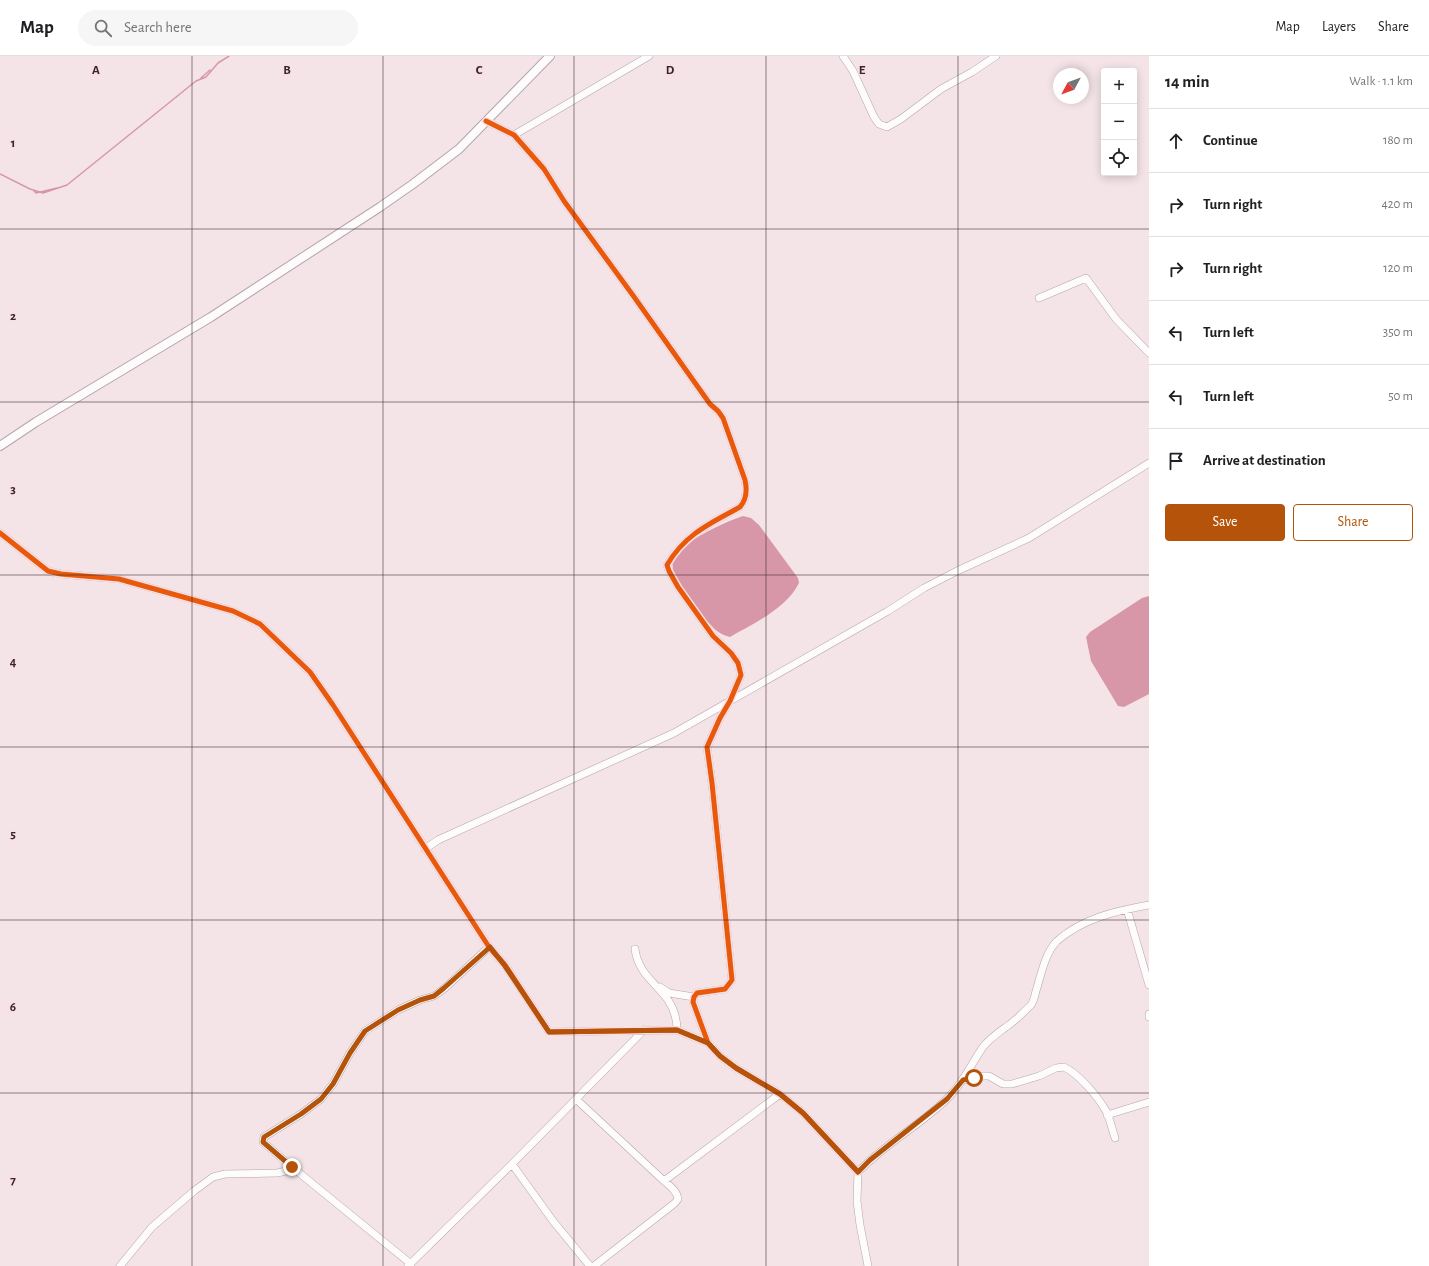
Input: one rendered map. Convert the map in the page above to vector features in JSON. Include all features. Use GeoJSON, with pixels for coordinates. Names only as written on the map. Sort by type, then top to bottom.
{"type":"FeatureCollection","features":[{"type":"Feature","properties":{"kind":"street"},"geometry":{"type":"LineString","coordinates":[[0,446],[36,422],[211,317],[380,207],[458,149],[550,56]]}},
{"type":"Feature","properties":{"kind":"street"},"geometry":{"type":"LineString","coordinates":[[514,135],[649,56]]}},
{"type":"Feature","properties":{"kind":"street"},"geometry":{"type":"LineString","coordinates":[[843,56],[853,72],[874,117],[879,124],[887,127],[901,119],[941,89],[972,72],[996,56]]}},
{"type":"Feature","properties":{"kind":"street"},"geometry":{"type":"LineString","coordinates":[[486,121],[514,135],[544,169],[564,201],[710,404],[723,418],[745,480],[747,490],[743,504],[709,523],[696,533],[680,546],[667,565],[668,571],[678,587],[713,636],[731,653],[738,663],[741,675],[707,747],[732,980],[725,989],[697,993],[693,1002],[708,1043],[720,1056],[736,1068],[780,1094],[803,1113],[858,1172]]}},
{"type":"Feature","properties":{"kind":"street"},"geometry":{"type":"LineString","coordinates":[[1039,298],[1086,278],[1116,320],[1149,353]]}},
{"type":"Feature","properties":{"kind":"street"},"geometry":{"type":"LineString","coordinates":[[425,848],[445,837],[674,733],[888,611],[924,588],[1029,538],[1149,463]]}},
{"type":"Feature","properties":{"kind":"street"},"geometry":{"type":"LineString","coordinates":[[0,533],[48,571],[61,574],[119,580],[233,611],[260,624],[310,672],[490,947],[505,966],[549,1032],[677,1030],[708,1043]]}},
{"type":"Feature","properties":{"kind":"street"},"geometry":{"type":"LineString","coordinates":[[868,1266],[856,1201],[858,1172],[870,1160],[947,1099],[963,1080],[983,1046],[992,1036],[1008,1027],[1023,1013],[1032,1002],[1048,956],[1056,942],[1066,934],[1101,915],[1149,904]]}},
{"type":"Feature","properties":{"kind":"street"},"geometry":{"type":"LineString","coordinates":[[1127,909],[1149,985]]}},
{"type":"Feature","properties":{"kind":"street"},"geometry":{"type":"LineString","coordinates":[[490,947],[434,996],[420,1000],[398,1010],[365,1031],[350,1053],[333,1084],[321,1099],[301,1114],[264,1137],[263,1142],[410,1265],[576,1100],[644,1030]]}},
{"type":"Feature","properties":{"kind":"street"},"geometry":{"type":"LineString","coordinates":[[634,949],[633,958],[649,980],[669,1001],[674,1011],[677,1030]]}},
{"type":"Feature","properties":{"kind":"street"},"geometry":{"type":"LineString","coordinates":[[649,980],[669,993],[694,997]]}},
{"type":"Feature","properties":{"kind":"street"},"geometry":{"type":"LineString","coordinates":[[963,1080],[989,1076],[1003,1084],[1012,1084],[1039,1076],[1056,1068],[1064,1067],[1082,1081],[1103,1107],[1115,1138]]}},
{"type":"Feature","properties":{"kind":"street"},"geometry":{"type":"LineString","coordinates":[[664,1181],[780,1094]]}},
{"type":"Feature","properties":{"kind":"street"},"geometry":{"type":"LineString","coordinates":[[576,1100],[678,1195],[678,1199],[675,1203],[594,1266]]}},
{"type":"Feature","properties":{"kind":"street"},"geometry":{"type":"LineString","coordinates":[[1107,1116],[1149,1102]]}},
{"type":"Feature","properties":{"kind":"street"},"geometry":{"type":"LineString","coordinates":[[512,1164],[553,1221],[590,1266]]}},
{"type":"Feature","properties":{"kind":"street"},"geometry":{"type":"LineString","coordinates":[[120,1266],[152,1227],[194,1191],[214,1178],[225,1174],[277,1173],[286,1171],[292,1167]]}},
{"type":"Feature","properties":{"kind":"shaded area"},"geometry":{"type":"Polygon","coordinates":[[[743,516],[751,518],[759,525],[798,578],[799,583],[778,608],[759,621],[730,637],[723,635],[712,627],[700,613],[678,580],[673,570],[673,563],[676,555],[692,541],[714,528],[743,516]]]}},
{"type":"Feature","properties":{"kind":"shaded area"},"geometry":{"type":"Polygon","coordinates":[[[1149,596],[1149,694],[1124,707],[1118,706],[1091,661],[1086,637],[1090,632],[1142,598],[1149,596]]]}},
{"type":"Feature","properties":{"kind":"waterway"},"geometry":{"type":"LineString","coordinates":[[0,174],[30,189],[43,193],[67,185],[196,81],[206,77],[218,63],[229,56]]}},
{"type":"Feature","properties":{"kind":"waterway"},"geometry":{"type":"LineString","coordinates":[[201,78],[210,70]]}},
{"type":"Feature","properties":{"kind":"waterway"},"geometry":{"type":"LineString","coordinates":[[34,191],[36,193],[57,188]]}},
{"type":"Feature","properties":{"kind":"cycle path"},"geometry":{"type":"LineString","coordinates":[[486,121],[514,135],[544,169],[564,201],[710,404],[723,418],[745,480],[746,494],[740,507],[709,524],[690,537],[674,554],[667,565],[678,587],[713,636],[731,653],[738,663],[741,675],[707,747],[732,980],[725,989],[697,993],[694,997],[693,1002],[708,1043]]}},
{"type":"Feature","properties":{"kind":"cycle path"},"geometry":{"type":"LineString","coordinates":[[0,533],[48,571],[61,574],[119,579],[233,611],[260,624],[310,672],[333,705],[489,947],[505,965],[549,1032],[677,1030],[708,1043],[720,1056],[736,1068],[780,1094],[803,1113],[858,1172]]}},
{"type":"Feature","properties":{"kind":"route"},"geometry":{"type":"LineString","coordinates":[[292,1167],[263,1142],[264,1137],[301,1114],[321,1099],[333,1084],[350,1053],[365,1031],[398,1010],[420,1000],[434,996],[490,947],[505,966],[549,1032],[677,1030],[708,1043],[720,1056],[736,1068],[780,1094],[803,1113],[858,1172],[870,1160],[947,1099],[963,1080],[974,1078]]}}]}
